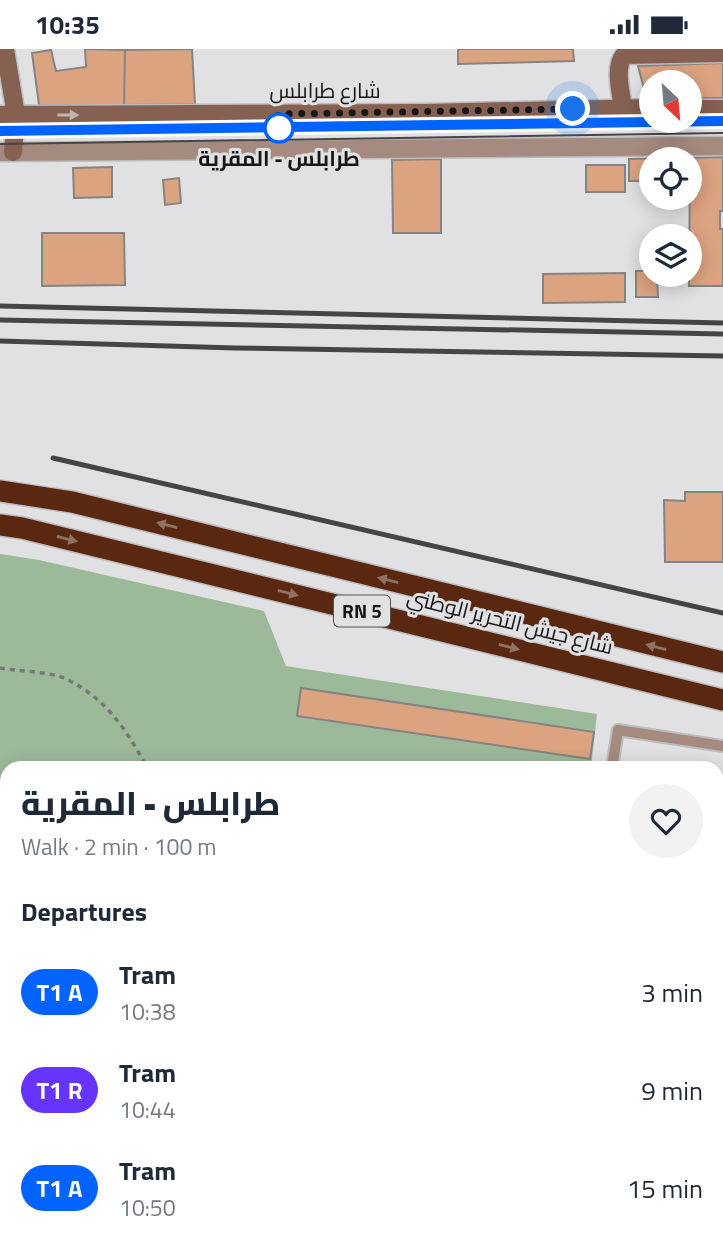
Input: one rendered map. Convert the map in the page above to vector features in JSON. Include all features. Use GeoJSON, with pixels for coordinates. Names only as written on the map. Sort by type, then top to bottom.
{"type":"FeatureCollection","features":[{"type":"Feature","properties":{"kind":"highway","name":"شارع جيش التحرير الوطني"},"geometry":{"type":"LineString","coordinates":[[0,491],[72,502],[158,522],[723,662]]}},
{"type":"Feature","properties":{"kind":"highway","name":"شارع جيش التحرير الوطني"},"geometry":{"type":"LineString","coordinates":[[0,525],[76,541],[723,700]]}},
{"type":"Feature","properties":{"kind":"main road"},"geometry":{"type":"LineString","coordinates":[[5,49],[8,115],[6,152]]}},
{"type":"Feature","properties":{"kind":"main road"},"geometry":{"type":"LineString","coordinates":[[623,108],[619,74],[620,61],[624,55],[723,53]]}},
{"type":"Feature","properties":{"kind":"main road","name":"شارع طرابلس"},"geometry":{"type":"LineString","coordinates":[[8,115],[425,113],[639,108]]}},
{"type":"Feature","properties":{"kind":"main road"},"geometry":{"type":"LineString","coordinates":[[702,109],[723,109]]}},
{"type":"Feature","properties":{"kind":"street"},"geometry":{"type":"LineString","coordinates":[[6,152],[723,146]]}},
{"type":"Feature","properties":{"kind":"lane"},"geometry":{"type":"LineString","coordinates":[[613,761],[618,730],[723,746]]}},
{"type":"Feature","properties":{"kind":"path"},"geometry":{"type":"LineString","coordinates":[[0,669],[63,677],[98,700],[114,715],[143,761]]}},
{"type":"Feature","properties":{"kind":"green space"},"geometry":{"type":"Polygon","coordinates":[[[0,554],[39,560],[264,611],[286,666],[597,714],[592,761],[0,761],[0,554]]]}},
{"type":"Feature","properties":{"kind":"building"},"geometry":{"type":"Polygon","coordinates":[[[85,49],[125,50],[124,105],[39,105],[32,53],[51,50],[56,71],[86,67],[85,49]]]}},
{"type":"Feature","properties":{"kind":"building"},"geometry":{"type":"Polygon","coordinates":[[[192,49],[195,104],[124,105],[125,50],[192,49]]]}},
{"type":"Feature","properties":{"kind":"building"},"geometry":{"type":"Polygon","coordinates":[[[458,49],[573,49],[574,61],[458,64],[458,49]]]}},
{"type":"Feature","properties":{"kind":"building"},"geometry":{"type":"Polygon","coordinates":[[[723,63],[723,98],[702,98],[702,70],[639,70],[638,66],[723,63]]]}},
{"type":"Feature","properties":{"kind":"building"},"geometry":{"type":"Polygon","coordinates":[[[723,157],[723,211],[720,211],[720,229],[723,229],[723,286],[702,286],[702,224],[689,224],[690,210],[702,210],[702,158],[723,157]]]}},
{"type":"Feature","properties":{"kind":"building"},"geometry":{"type":"Polygon","coordinates":[[[441,159],[441,233],[393,233],[392,160],[441,159]]]}},
{"type":"Feature","properties":{"kind":"building"},"geometry":{"type":"Polygon","coordinates":[[[629,159],[639,159],[639,181],[629,181],[629,159]]]}},
{"type":"Feature","properties":{"kind":"building"},"geometry":{"type":"Polygon","coordinates":[[[586,165],[625,165],[625,192],[586,192],[586,165]]]}},
{"type":"Feature","properties":{"kind":"building"},"geometry":{"type":"Polygon","coordinates":[[[112,167],[112,197],[74,198],[73,168],[112,167]]]}},
{"type":"Feature","properties":{"kind":"building"},"geometry":{"type":"Polygon","coordinates":[[[179,178],[181,203],[165,205],[163,180],[179,178]]]}},
{"type":"Feature","properties":{"kind":"building"},"geometry":{"type":"Polygon","coordinates":[[[42,233],[124,233],[125,285],[42,286],[42,233]]]}},
{"type":"Feature","properties":{"kind":"building"},"geometry":{"type":"Polygon","coordinates":[[[636,271],[639,271],[639,287],[658,287],[658,297],[636,297],[636,271]]]}},
{"type":"Feature","properties":{"kind":"building"},"geometry":{"type":"Polygon","coordinates":[[[625,273],[625,302],[543,303],[543,274],[625,273]]]}},
{"type":"Feature","properties":{"kind":"building"},"geometry":{"type":"Polygon","coordinates":[[[685,492],[723,492],[723,562],[665,562],[664,500],[685,501],[685,492]]]}},
{"type":"Feature","properties":{"kind":"building"},"geometry":{"type":"Polygon","coordinates":[[[301,688],[594,732],[590,759],[297,716],[301,688]]]}},
{"type":"Feature","properties":{"kind":"tram line"},"geometry":{"type":"LineString","coordinates":[[0,131],[723,121]]}},
{"type":"Feature","properties":{"kind":"tram line"},"geometry":{"type":"LineString","coordinates":[[0,131],[723,121]]}},
{"type":"Feature","properties":{"kind":"tram line"},"geometry":{"type":"LineString","coordinates":[[0,144],[723,133]]}},
{"type":"Feature","properties":{"kind":"railway"},"geometry":{"type":"LineString","coordinates":[[0,306],[723,323]]}},
{"type":"Feature","properties":{"kind":"railway"},"geometry":{"type":"LineString","coordinates":[[0,320],[723,334]]}},
{"type":"Feature","properties":{"kind":"railway"},"geometry":{"type":"LineString","coordinates":[[0,341],[235,348],[723,356]]}},
{"type":"Feature","properties":{"kind":"railway"},"geometry":{"type":"LineString","coordinates":[[53,458],[723,613]]}},
{"type":"Feature","properties":{"kind":"place","name":"طرابلس - المقرية"},"geometry":{"type":"Point","coordinates":[279,128]}},
{"type":"Feature","properties":{"kind":"route"},"geometry":{"type":"LineString","coordinates":[[279,128],[278,114],[573,109]]}}]}
